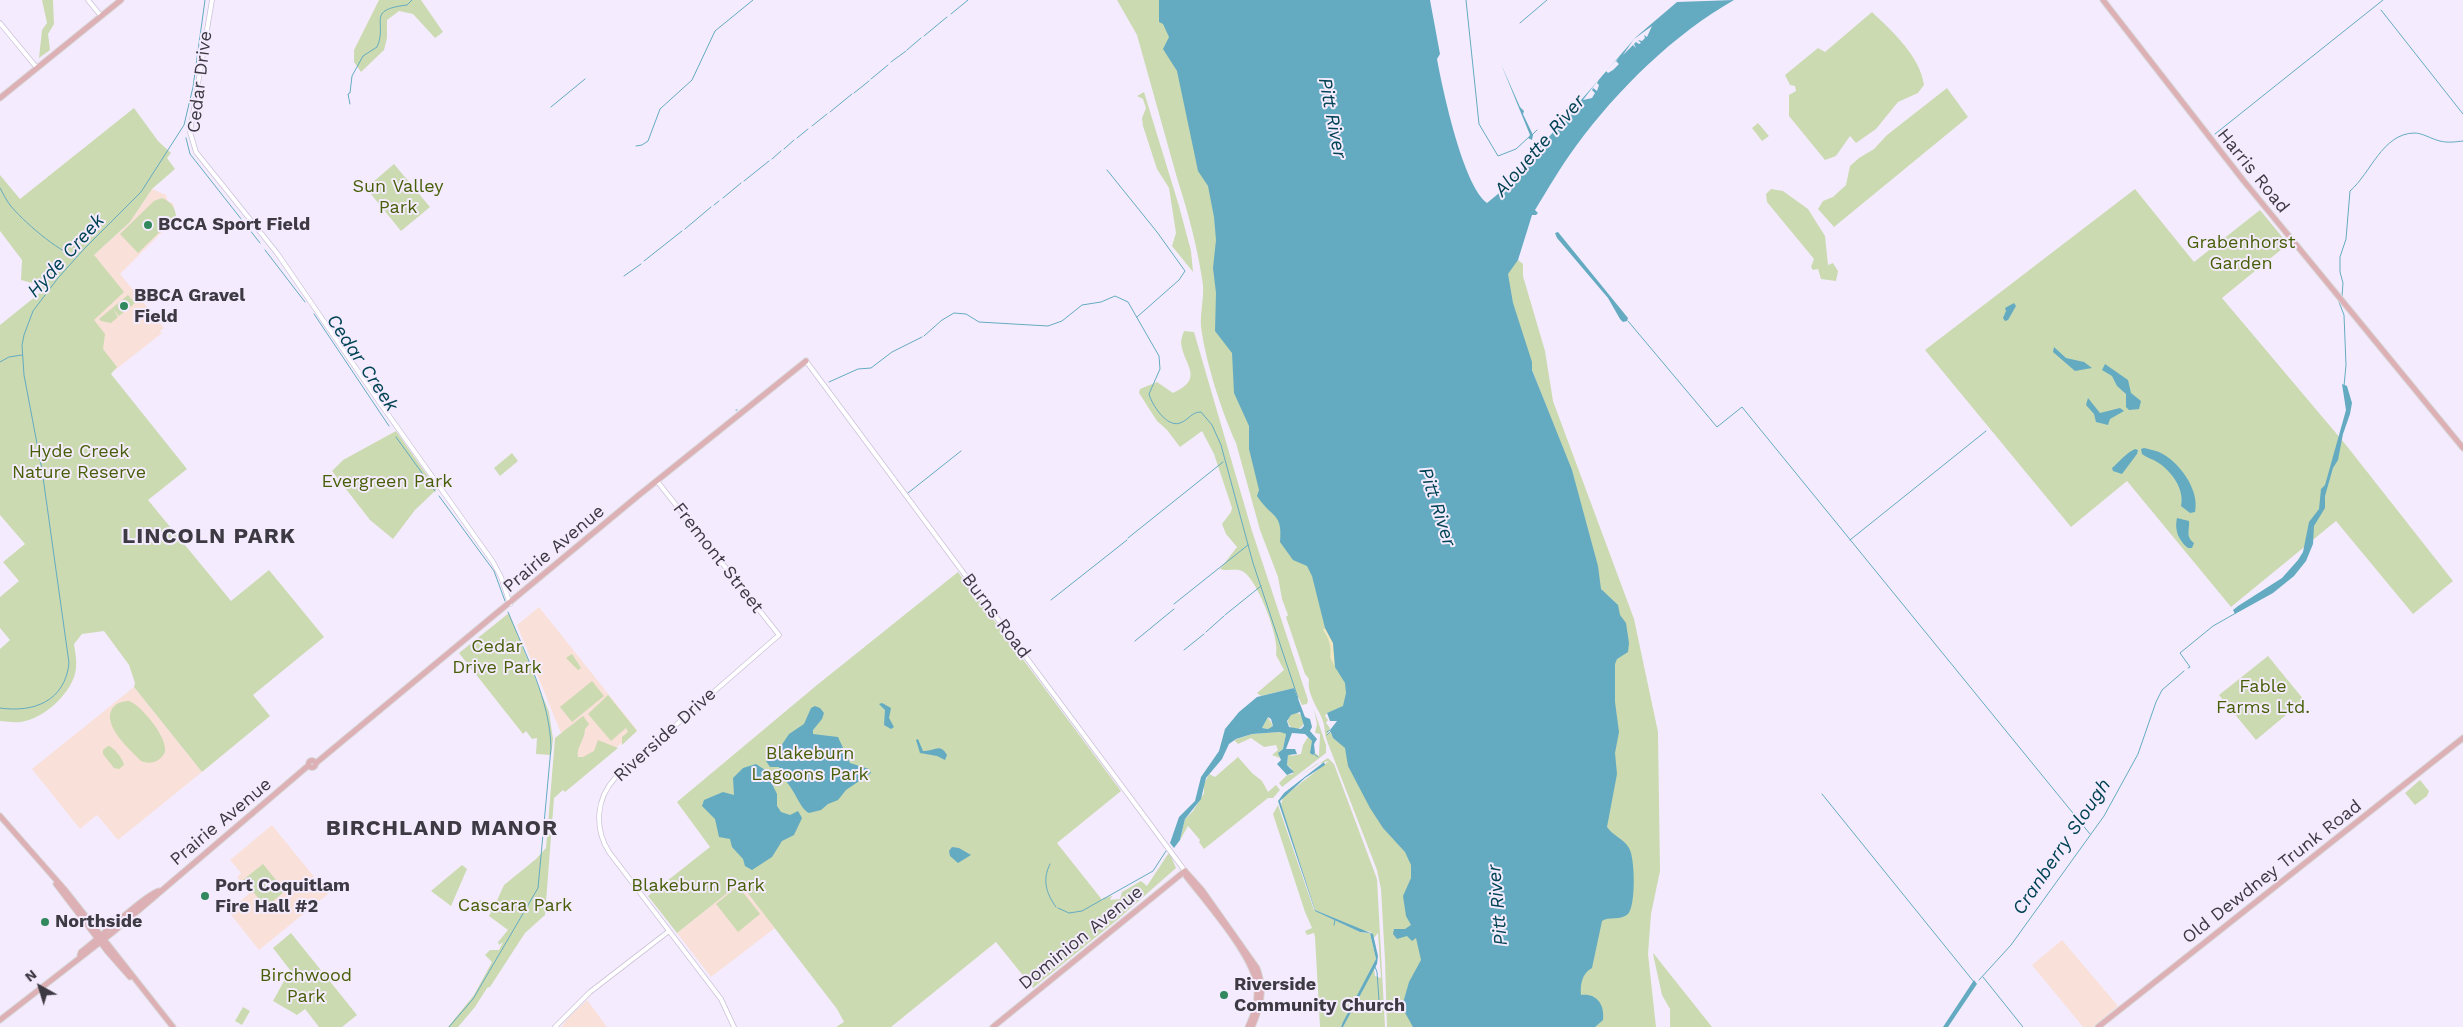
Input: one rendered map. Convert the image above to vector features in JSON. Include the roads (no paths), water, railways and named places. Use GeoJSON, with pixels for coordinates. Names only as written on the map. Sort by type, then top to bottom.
{"type":"FeatureCollection","features":[{"type":"Feature","properties":{"kind":"main road"},"geometry":{"type":"LineString","coordinates":[[0,98],[120,0]]}},
{"type":"Feature","properties":{"kind":"main road","name":"Harris Road"},"geometry":{"type":"LineString","coordinates":[[2103,0],[2198,124],[2463,448]]}},
{"type":"Feature","properties":{"kind":"main road","name":"Prairie Avenue"},"geometry":{"type":"LineString","coordinates":[[100,939],[112,933],[159,891],[300,774],[806,361]]}},
{"type":"Feature","properties":{"kind":"main road","name":"Old Dewdney Trunk Road"},"geometry":{"type":"LineString","coordinates":[[2098,1027],[2463,738]]}},
{"type":"Feature","properties":{"kind":"main road"},"geometry":{"type":"LineString","coordinates":[[0,816],[52,878],[65,890],[100,939],[173,1027]]}},
{"type":"Feature","properties":{"kind":"main road"},"geometry":{"type":"LineString","coordinates":[[1185,871],[1186,876],[1252,970],[1257,997],[1248,1027]]}},
{"type":"Feature","properties":{"kind":"main road"},"geometry":{"type":"LineString","coordinates":[[1185,871],[1202,890],[1256,966],[1262,995],[1259,1011],[1252,1027]]}},
{"type":"Feature","properties":{"kind":"main road","name":"Dominion Avenue"},"geometry":{"type":"LineString","coordinates":[[993,1027],[1185,871]]}},
{"type":"Feature","properties":{"kind":"main road","name":"Prairie Avenue"},"geometry":{"type":"LineString","coordinates":[[0,1020],[80,955],[81,952],[100,939],[153,892],[159,891]]}},
{"type":"Feature","properties":{"kind":"main road"},"geometry":{"type":"LineString","coordinates":[[110,946],[112,933]]}},
{"type":"Feature","properties":{"kind":"main road"},"geometry":{"type":"LineString","coordinates":[[100,939],[110,946],[143,990]]}},
{"type":"Feature","properties":{"kind":"street"},"geometry":{"type":"LineString","coordinates":[[88,0],[102,16]]}},
{"type":"Feature","properties":{"kind":"street","name":"Cedar Drive"},"geometry":{"type":"LineString","coordinates":[[212,0],[191,126],[192,141],[196,152],[273,247],[380,403],[493,562],[501,577],[510,604]]}},
{"type":"Feature","properties":{"kind":"street"},"geometry":{"type":"LineString","coordinates":[[0,23],[37,68]]}},
{"type":"Feature","properties":{"kind":"street","name":"Burns Road"},"geometry":{"type":"LineString","coordinates":[[806,361],[1185,871]]}},
{"type":"Feature","properties":{"kind":"street","name":"Fremont Street"},"geometry":{"type":"LineString","coordinates":[[657,481],[779,635]]}},
{"type":"Feature","properties":{"kind":"street","name":"Riverside Drive"},"geometry":{"type":"LineString","coordinates":[[734,1027],[724,1003],[606,848],[599,825],[601,801],[616,777],[779,635]]}},
{"type":"Feature","properties":{"kind":"street"},"geometry":{"type":"LineString","coordinates":[[555,1027],[595,988],[669,931]]}},
{"type":"Feature","properties":{"kind":"water"},"geometry":{"type":"Polygon","coordinates":[[[1159,0],[1430,0],[1440,54],[1437,59],[1455,136],[1470,177],[1478,193],[1487,203],[1504,189],[1539,149],[1537,146],[1541,146],[1636,37],[1677,2],[1734,0],[1668,46],[1628,84],[1592,125],[1570,154],[1535,210],[1538,213],[1532,215],[1518,260],[1508,274],[1513,303],[1532,362],[1532,370],[1572,470],[1598,566],[1601,589],[1618,605],[1620,615],[1626,623],[1629,643],[1628,652],[1617,659],[1615,664],[1615,702],[1619,732],[1615,753],[1617,774],[1607,827],[1629,848],[1634,881],[1631,909],[1625,916],[1602,921],[1592,968],[1582,980],[1581,995],[1595,998],[1603,1009],[1603,1020],[1595,1027],[1413,1027],[1404,1011],[1403,1003],[1409,982],[1421,960],[1416,938],[1412,941],[1407,936],[1397,939],[1393,934],[1394,929],[1405,929],[1411,925],[1406,916],[1403,896],[1411,878],[1411,865],[1405,852],[1383,828],[1370,808],[1348,766],[1345,748],[1333,738],[1330,730],[1337,721],[1330,721],[1327,713],[1343,706],[1346,693],[1345,683],[1335,667],[1333,643],[1325,628],[1312,576],[1307,566],[1293,560],[1280,542],[1280,525],[1278,520],[1257,496],[1259,490],[1249,449],[1249,426],[1234,393],[1232,353],[1215,331],[1216,293],[1213,268],[1216,240],[1208,186],[1198,171],[1177,71],[1163,49],[1169,37],[1163,24],[1159,22],[1159,0]]]}},
{"type":"Feature","properties":{"kind":"water"},"geometry":{"type":"Polygon","coordinates":[[[1501,64],[1520,107],[1524,111],[1523,114],[1533,135],[1532,140],[1528,138],[1530,135],[1501,64]]]}},
{"type":"Feature","properties":{"kind":"water"},"geometry":{"type":"Polygon","coordinates":[[[1558,232],[1628,318],[1627,321],[1623,322],[1620,319],[1608,298],[1557,238],[1555,233],[1558,232]]]}},
{"type":"Feature","properties":{"kind":"water"},"geometry":{"type":"Polygon","coordinates":[[[2014,303],[2016,306],[2008,320],[2005,321],[2003,318],[2006,311],[2005,308],[2014,303]]]}},
{"type":"Feature","properties":{"kind":"water"},"geometry":{"type":"Polygon","coordinates":[[[2054,347],[2066,358],[2084,362],[2092,368],[2075,371],[2053,352],[2054,347]]]}},
{"type":"Feature","properties":{"kind":"water"},"geometry":{"type":"Polygon","coordinates":[[[2105,364],[2128,380],[2131,393],[2141,401],[2139,409],[2129,410],[2126,407],[2126,394],[2117,386],[2112,376],[2102,370],[2105,364]]]}},
{"type":"Feature","properties":{"kind":"water"},"geometry":{"type":"Polygon","coordinates":[[[2342,384],[2347,386],[2352,403],[2350,414],[2343,434],[2338,460],[2333,468],[2325,496],[2325,508],[2314,526],[2313,544],[2306,561],[2294,576],[2273,593],[2235,614],[2233,610],[2238,606],[2282,578],[2303,552],[2309,522],[2319,509],[2321,489],[2325,485],[2346,410],[2342,384]]]}},
{"type":"Feature","properties":{"kind":"water"},"geometry":{"type":"Polygon","coordinates":[[[2088,398],[2100,413],[2120,408],[2124,411],[2110,419],[2108,425],[2096,422],[2094,414],[2086,405],[2088,398]]]}},
{"type":"Feature","properties":{"kind":"water"},"geometry":{"type":"Polygon","coordinates":[[[2135,449],[2138,450],[2137,454],[2122,474],[2113,471],[2112,468],[2135,449]]]}},
{"type":"Feature","properties":{"kind":"water"},"geometry":{"type":"Polygon","coordinates":[[[2141,449],[2157,451],[2166,456],[2180,469],[2191,486],[2196,503],[2195,512],[2190,513],[2181,506],[2181,494],[2176,481],[2163,466],[2142,454],[2141,449]]]}},
{"type":"Feature","properties":{"kind":"water"},"geometry":{"type":"Polygon","coordinates":[[[2177,518],[2189,521],[2189,535],[2194,543],[2192,548],[2188,548],[2180,539],[2176,527],[2177,518]]]}},
{"type":"Feature","properties":{"kind":"water"},"geometry":{"type":"Polygon","coordinates":[[[1294,688],[1305,717],[1310,719],[1312,727],[1310,731],[1317,739],[1314,744],[1315,753],[1313,755],[1310,753],[1312,741],[1305,734],[1292,733],[1286,749],[1295,749],[1297,754],[1288,755],[1287,765],[1294,772],[1287,775],[1277,764],[1281,760],[1278,753],[1283,749],[1286,734],[1280,732],[1252,734],[1236,739],[1229,744],[1222,759],[1206,778],[1201,799],[1185,819],[1180,840],[1174,848],[1170,843],[1179,817],[1195,801],[1201,777],[1219,751],[1225,729],[1239,712],[1257,697],[1294,688]],[[1300,712],[1291,715],[1287,721],[1289,727],[1301,729],[1304,726],[1300,712]],[[1268,717],[1262,728],[1268,729],[1273,726],[1271,719],[1268,717]]]}},
{"type":"Feature","properties":{"kind":"water"},"geometry":{"type":"Polygon","coordinates":[[[882,703],[891,708],[889,718],[894,727],[891,729],[884,725],[885,710],[879,704],[882,703]]]}},
{"type":"Feature","properties":{"kind":"water"},"geometry":{"type":"Polygon","coordinates":[[[815,706],[824,713],[822,719],[813,730],[813,734],[838,737],[850,763],[869,769],[871,773],[846,790],[838,800],[828,804],[821,810],[809,813],[802,807],[785,780],[780,777],[779,767],[770,767],[766,761],[772,749],[781,746],[789,734],[804,724],[811,708],[815,706]]]}},
{"type":"Feature","properties":{"kind":"water"},"geometry":{"type":"Polygon","coordinates":[[[918,739],[923,751],[942,749],[947,755],[945,760],[937,756],[920,753],[916,740],[918,739]]]}},
{"type":"Feature","properties":{"kind":"water"},"geometry":{"type":"Polygon","coordinates":[[[1324,762],[1325,765],[1305,778],[1280,801],[1315,910],[1373,934],[1378,956],[1377,964],[1343,1027],[1341,1027],[1343,1022],[1376,959],[1370,933],[1360,932],[1315,911],[1278,801],[1284,793],[1324,762]]]}},
{"type":"Feature","properties":{"kind":"water"},"geometry":{"type":"Polygon","coordinates":[[[756,764],[765,770],[777,794],[777,806],[781,812],[790,815],[798,811],[802,818],[794,835],[782,841],[772,857],[752,870],[745,866],[743,859],[732,847],[730,839],[719,837],[715,819],[702,806],[704,800],[723,792],[734,795],[733,778],[743,768],[756,764]]]}},
{"type":"Feature","properties":{"kind":"water"},"geometry":{"type":"Polygon","coordinates":[[[952,847],[959,848],[971,855],[958,863],[950,856],[949,851],[952,847]]]}},
{"type":"Feature","properties":{"kind":"water"},"geometry":{"type":"Polygon","coordinates":[[[1974,980],[1977,984],[1948,1027],[1943,1027],[1974,980]]]}},
{"type":"Feature","properties":{"kind":"waterway","name":"Hyde Creek"},"geometry":{"type":"LineString","coordinates":[[0,708],[25,708],[46,702],[61,687],[69,663],[42,470],[24,375],[22,345],[24,335],[33,311],[58,278],[141,192],[184,125],[193,87],[205,0]]}},
{"type":"Feature","properties":{"kind":"waterway"},"geometry":{"type":"LineString","coordinates":[[350,104],[348,94],[350,93],[352,76],[363,56],[377,47],[380,38],[380,18],[382,14],[394,7],[407,5],[412,0]]}},
{"type":"Feature","properties":{"kind":"waterway"},"geometry":{"type":"LineString","coordinates":[[636,146],[648,141],[660,109],[692,80],[715,31],[753,0]]}},
{"type":"Feature","properties":{"kind":"waterway"},"geometry":{"type":"LineString","coordinates":[[951,14],[968,0]]}},
{"type":"Feature","properties":{"kind":"waterway","name":"Alouette River"},"geometry":{"type":"LineString","coordinates":[[1466,0],[1479,124],[1498,156],[1516,149],[1529,137]]}},
{"type":"Feature","properties":{"kind":"waterway"},"geometry":{"type":"LineString","coordinates":[[1520,23],[1547,0]]}},
{"type":"Feature","properties":{"kind":"waterway"},"geometry":{"type":"LineString","coordinates":[[2215,134],[2383,0]]}},
{"type":"Feature","properties":{"kind":"waterway"},"geometry":{"type":"LineString","coordinates":[[2381,10],[2463,114]]}},
{"type":"Feature","properties":{"kind":"waterway"},"geometry":{"type":"LineString","coordinates":[[924,36],[947,17]]}},
{"type":"Feature","properties":{"kind":"waterway"},"geometry":{"type":"LineString","coordinates":[[907,50],[921,38]]}},
{"type":"Feature","properties":{"kind":"waterway"},"geometry":{"type":"LineString","coordinates":[[891,62],[906,51]]}},
{"type":"Feature","properties":{"kind":"waterway"},"geometry":{"type":"LineString","coordinates":[[871,79],[888,65]]}},
{"type":"Feature","properties":{"kind":"waterway"},"geometry":{"type":"LineString","coordinates":[[551,107],[585,79]]}},
{"type":"Feature","properties":{"kind":"waterway"},"geometry":{"type":"LineString","coordinates":[[854,93],[869,81]]}},
{"type":"Feature","properties":{"kind":"waterway"},"geometry":{"type":"LineString","coordinates":[[830,112],[852,94]]}},
{"type":"Feature","properties":{"kind":"waterway"},"geometry":{"type":"LineString","coordinates":[[812,126],[827,114]]}},
{"type":"Feature","properties":{"kind":"waterway"},"geometry":{"type":"LineString","coordinates":[[797,138],[808,129]]}},
{"type":"Feature","properties":{"kind":"waterway","name":"Alouette River"},"geometry":{"type":"LineString","coordinates":[[1532,135],[1537,130]]}},
{"type":"Feature","properties":{"kind":"waterway","name":"Cranberry Slough"},"geometry":{"type":"LineString","coordinates":[[2342,296],[2343,283],[2340,272],[2340,257],[2346,239],[2350,191],[2385,147],[2403,135],[2417,133],[2443,142],[2463,141]]}},
{"type":"Feature","properties":{"kind":"waterway","name":"Cedar Creek"},"geometry":{"type":"LineString","coordinates":[[186,138],[190,154],[260,243]]}},
{"type":"Feature","properties":{"kind":"waterway"},"geometry":{"type":"LineString","coordinates":[[784,149],[794,140]]}},
{"type":"Feature","properties":{"kind":"waterway"},"geometry":{"type":"LineString","coordinates":[[772,159],[781,151]]}},
{"type":"Feature","properties":{"kind":"waterway"},"geometry":{"type":"LineString","coordinates":[[744,181],[769,161]]}},
{"type":"Feature","properties":{"kind":"waterway"},"geometry":{"type":"LineString","coordinates":[[1107,170],[1157,232],[1185,271],[1179,280],[1137,317]]}},
{"type":"Feature","properties":{"kind":"waterway"},"geometry":{"type":"LineString","coordinates":[[723,198],[741,183]]}},
{"type":"Feature","properties":{"kind":"waterway"},"geometry":{"type":"LineString","coordinates":[[0,188],[10,205],[31,226],[60,249],[76,256]]}},
{"type":"Feature","properties":{"kind":"waterway"},"geometry":{"type":"LineString","coordinates":[[714,205],[719,201]]}},
{"type":"Feature","properties":{"kind":"waterway"},"geometry":{"type":"LineString","coordinates":[[685,229],[711,207]]}},
{"type":"Feature","properties":{"kind":"waterway"},"geometry":{"type":"LineString","coordinates":[[644,261],[682,231]]}},
{"type":"Feature","properties":{"kind":"waterway","name":"Cedar Creek"},"geometry":{"type":"LineString","coordinates":[[265,250],[305,302]]}},
{"type":"Feature","properties":{"kind":"waterway"},"geometry":{"type":"LineString","coordinates":[[624,276],[641,264]]}},
{"type":"Feature","properties":{"kind":"waterway"},"geometry":{"type":"LineString","coordinates":[[924,336],[942,320],[954,313],[966,314],[979,322],[1048,326],[1062,321],[1082,305],[1101,302],[1115,296],[1128,302],[1159,356],[1160,369],[1149,394],[1153,404],[1165,419],[1175,424],[1183,422],[1195,413],[1201,412],[1212,425],[1221,445],[1253,563],[1298,698]]}},
{"type":"Feature","properties":{"kind":"waterway","name":"Cranberry Slough"},"geometry":{"type":"LineString","coordinates":[[2339,302],[2344,315],[2346,365],[2344,386]]}},
{"type":"Feature","properties":{"kind":"waterway","name":"Cedar Creek"},"geometry":{"type":"LineString","coordinates":[[314,314],[389,426]]}},
{"type":"Feature","properties":{"kind":"waterway"},"geometry":{"type":"LineString","coordinates":[[1628,321],[1717,427],[1742,407],[2090,834]]}},
{"type":"Feature","properties":{"kind":"waterway"},"geometry":{"type":"LineString","coordinates":[[829,382],[858,369],[871,368],[892,352],[922,337]]}},
{"type":"Feature","properties":{"kind":"waterway"},"geometry":{"type":"LineString","coordinates":[[0,362],[9,357],[22,355]]}},
{"type":"Feature","properties":{"kind":"waterway"},"geometry":{"type":"LineString","coordinates":[[1850,540],[1986,431]]}},
{"type":"Feature","properties":{"kind":"waterway","name":"Cedar Creek"},"geometry":{"type":"LineString","coordinates":[[396,437],[435,491]]}},
{"type":"Feature","properties":{"kind":"waterway"},"geometry":{"type":"LineString","coordinates":[[908,493],[961,451]]}},
{"type":"Feature","properties":{"kind":"waterway"},"geometry":{"type":"LineString","coordinates":[[1128,538],[1223,462]]}},
{"type":"Feature","properties":{"kind":"waterway","name":"Cedar Creek"},"geometry":{"type":"LineString","coordinates":[[439,496],[494,571],[505,601]]}},
{"type":"Feature","properties":{"kind":"waterway"},"geometry":{"type":"LineString","coordinates":[[1051,600],[1127,540]]}},
{"type":"Feature","properties":{"kind":"waterway"},"geometry":{"type":"LineString","coordinates":[[1174,604],[1248,545]]}},
{"type":"Feature","properties":{"kind":"waterway"},"geometry":{"type":"LineString","coordinates":[[1225,615],[1261,586]]}},
{"type":"Feature","properties":{"kind":"waterway"},"geometry":{"type":"LineString","coordinates":[[1135,641],[1174,609]]}},
{"type":"Feature","properties":{"kind":"waterway","name":"Cedar Creek"},"geometry":{"type":"LineString","coordinates":[[449,1027],[473,999],[538,888],[551,748],[550,730],[542,695],[508,612]]}},
{"type":"Feature","properties":{"kind":"waterway","name":"Cranberry Slough"},"geometry":{"type":"LineString","coordinates":[[2188,668],[2190,667],[2180,653],[2213,626],[2236,613]]}},
{"type":"Feature","properties":{"kind":"waterway"},"geometry":{"type":"LineString","coordinates":[[1206,632],[1224,616]]}},
{"type":"Feature","properties":{"kind":"waterway"},"geometry":{"type":"LineString","coordinates":[[1184,650],[1204,634]]}},
{"type":"Feature","properties":{"kind":"waterway","name":"Cranberry Slough"},"geometry":{"type":"LineString","coordinates":[[1979,980],[2011,945],[2104,816],[2138,754],[2162,690],[2184,671]]}},
{"type":"Feature","properties":{"kind":"waterway"},"geometry":{"type":"LineString","coordinates":[[1327,735],[1331,731]]}},
{"type":"Feature","properties":{"kind":"waterway"},"geometry":{"type":"LineString","coordinates":[[1314,754],[1318,757]]}},
{"type":"Feature","properties":{"kind":"waterway"},"geometry":{"type":"LineString","coordinates":[[1822,794],[1974,982]]}},
{"type":"Feature","properties":{"kind":"waterway"},"geometry":{"type":"LineString","coordinates":[[1058,908],[1069,913],[1082,911],[1153,871],[1166,851]]}},
{"type":"Feature","properties":{"kind":"waterway"},"geometry":{"type":"LineString","coordinates":[[1050,864],[1046,876],[1046,886],[1056,907]]}},
{"type":"Feature","properties":{"kind":"waterway"},"geometry":{"type":"LineString","coordinates":[[1334,925],[1335,920]]}},
{"type":"Feature","properties":{"kind":"waterway"},"geometry":{"type":"LineString","coordinates":[[1375,967],[1379,1000]]}},
{"type":"Feature","properties":{"kind":"waterway"},"geometry":{"type":"LineString","coordinates":[[1983,977],[2023,1027]]}},
{"type":"Feature","properties":{"kind":"place","name":"BCCA Sport Field"},"geometry":{"type":"Point","coordinates":[148,225]}},
{"type":"Feature","properties":{"kind":"place","name":"BBCA Gravel Field"},"geometry":{"type":"Point","coordinates":[124,306]}},
{"type":"Feature","properties":{"kind":"place","name":"Port Coquitlam Fire Hall #2"},"geometry":{"type":"Point","coordinates":[205,896]}},
{"type":"Feature","properties":{"kind":"place","name":"Northside"},"geometry":{"type":"Point","coordinates":[45,922]}},
{"type":"Feature","properties":{"kind":"place","name":"Riverside Community Church"},"geometry":{"type":"Point","coordinates":[1224,995]}},
{"type":"Feature","properties":{"kind":"district","name":"LINCOLN PARK"},"geometry":{"type":"Point","coordinates":[209,537]}},
{"type":"Feature","properties":{"kind":"district","name":"BIRCHLAND MANOR"},"geometry":{"type":"Point","coordinates":[442,829]}},
{"type":"Feature","properties":{"kind":"water label","name":"Pitt River"},"geometry":{"type":"Point","coordinates":[1332,118]}},
{"type":"Feature","properties":{"kind":"water label","name":"Pitt River"},"geometry":{"type":"Point","coordinates":[1437,507]}},
{"type":"Feature","properties":{"kind":"water label","name":"Pitt River"},"geometry":{"type":"Point","coordinates":[1498,905]}},
{"type":"Feature","properties":{"kind":"park label","name":"Sun Valley Park"},"geometry":{"type":"Point","coordinates":[398,197]}},
{"type":"Feature","properties":{"kind":"park label","name":"Grabenhorst Garden"},"geometry":{"type":"Point","coordinates":[2241,253]}},
{"type":"Feature","properties":{"kind":"park label","name":"Hyde Creek Nature Reserve"},"geometry":{"type":"Point","coordinates":[79,462]}},
{"type":"Feature","properties":{"kind":"park label","name":"Evergreen Park"},"geometry":{"type":"Point","coordinates":[387,482]}},
{"type":"Feature","properties":{"kind":"park label","name":"Cedar Drive Park"},"geometry":{"type":"Point","coordinates":[497,658]}},
{"type":"Feature","properties":{"kind":"park label","name":"Fable Farms Ltd."},"geometry":{"type":"Point","coordinates":[2263,698]}},
{"type":"Feature","properties":{"kind":"park label","name":"Blakeburn Lagoons Park"},"geometry":{"type":"Point","coordinates":[810,764]}},
{"type":"Feature","properties":{"kind":"park label","name":"Blakeburn Park"},"geometry":{"type":"Point","coordinates":[698,886]}},
{"type":"Feature","properties":{"kind":"park label","name":"Cascara Park"},"geometry":{"type":"Point","coordinates":[515,906]}},
{"type":"Feature","properties":{"kind":"park label","name":"Birchwood Park"},"geometry":{"type":"Point","coordinates":[306,986]}}]}
